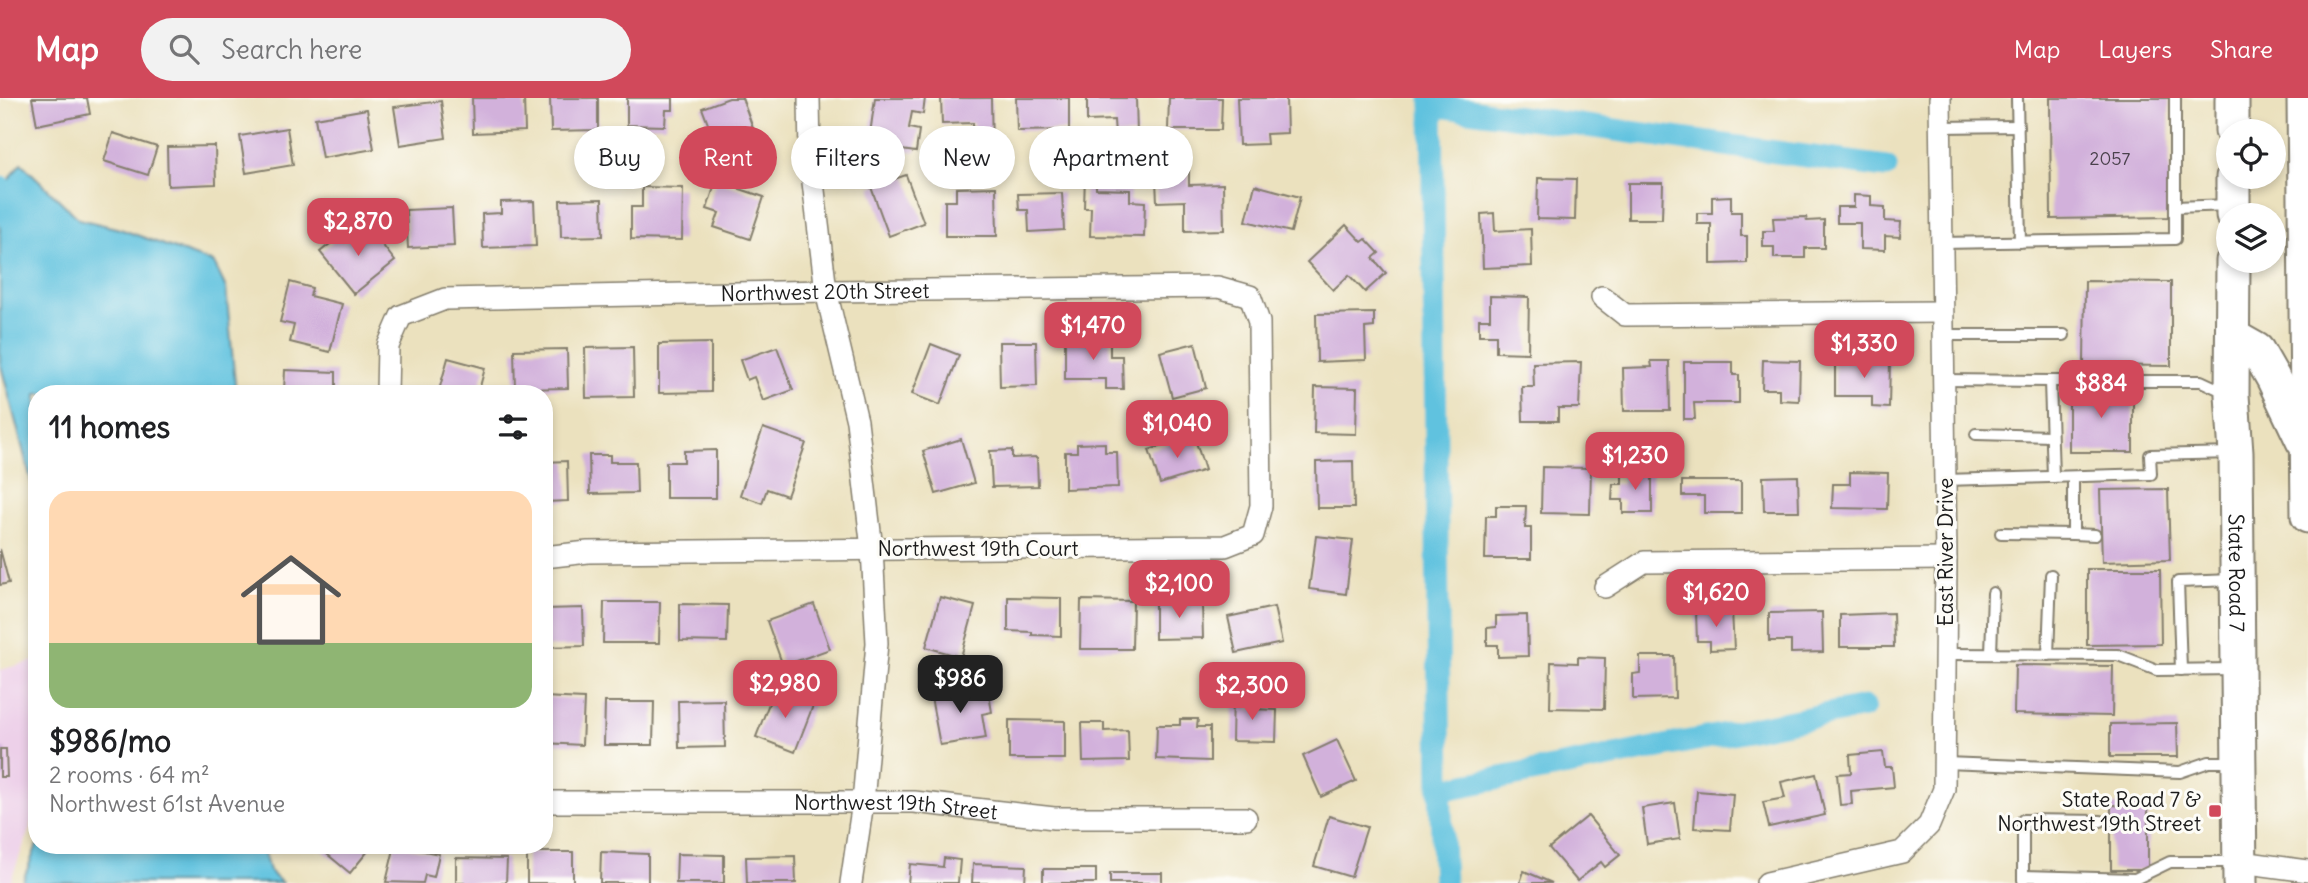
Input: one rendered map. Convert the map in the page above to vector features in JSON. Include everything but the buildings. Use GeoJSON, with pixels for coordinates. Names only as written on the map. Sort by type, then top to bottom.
{"type":"FeatureCollection","features":[{"type":"Feature","properties":{"kind":"main road"},"geometry":{"type":"LineString","coordinates":[[2232,98],[2232,119]]}},
{"type":"Feature","properties":{"kind":"main road"},"geometry":{"type":"LineString","coordinates":[[2305,109],[2308,516]]}},
{"type":"Feature","properties":{"kind":"main road","name":"State Road 7"},"geometry":{"type":"LineString","coordinates":[[2233,273],[2232,395],[2236,453],[2240,872]]}},
{"type":"Feature","properties":{"kind":"main road"},"geometry":{"type":"LineString","coordinates":[[2234,337],[2257,351],[2273,378],[2307,450]]}},
{"type":"Feature","properties":{"kind":"street"},"geometry":{"type":"LineString","coordinates":[[809,98],[810,157],[826,291],[857,421],[872,549],[877,643],[863,802],[851,883]]}},
{"type":"Feature","properties":{"kind":"street","name":"East River Drive"},"geometry":{"type":"LineString","coordinates":[[1767,883],[1902,852],[1929,825],[1944,789],[1946,559],[1940,98]]}},
{"type":"Feature","properties":{"kind":"street","name":"Northwest 20th Street"},"geometry":{"type":"LineString","coordinates":[[387,385],[388,346],[401,316],[445,299],[826,291],[1218,288],[1250,296]]}},
{"type":"Feature","properties":{"kind":"street","name":"Northwest 19th Court"},"geometry":{"type":"LineString","coordinates":[[553,556],[588,552],[1225,546],[1253,535],[1261,506],[1259,322],[1250,296]]}},
{"type":"Feature","properties":{"kind":"street"},"geometry":{"type":"LineString","coordinates":[[1602,298],[1625,315],[1941,312]]}},
{"type":"Feature","properties":{"kind":"street"},"geometry":{"type":"LineString","coordinates":[[1605,587],[1644,562],[1946,559]]}},
{"type":"Feature","properties":{"kind":"street","name":"Northwest 19th Street"},"geometry":{"type":"LineString","coordinates":[[553,802],[914,802],[1054,818],[1245,818]]}},
{"type":"Feature","properties":{"kind":"street"},"geometry":{"type":"LineString","coordinates":[[2240,872],[2308,871]]}},
{"type":"Feature","properties":{"kind":"lane"},"geometry":{"type":"LineString","coordinates":[[2017,98],[2020,242]]}},
{"type":"Feature","properties":{"kind":"lane"},"geometry":{"type":"LineString","coordinates":[[1941,243],[2175,239],[2175,98]]}},
{"type":"Feature","properties":{"kind":"lane"},"geometry":{"type":"LineString","coordinates":[[1940,127],[2018,126]]}},
{"type":"Feature","properties":{"kind":"lane"},"geometry":{"type":"LineString","coordinates":[[2175,207],[2233,199]]}},
{"type":"Feature","properties":{"kind":"lane"},"geometry":{"type":"LineString","coordinates":[[1942,335],[2064,335]]}},
{"type":"Feature","properties":{"kind":"lane"},"geometry":{"type":"LineString","coordinates":[[1943,380],[2201,381],[2232,395]]}},
{"type":"Feature","properties":{"kind":"lane"},"geometry":{"type":"LineString","coordinates":[[2050,380],[2053,477]]}},
{"type":"Feature","properties":{"kind":"lane"},"geometry":{"type":"LineString","coordinates":[[1976,434],[2050,436]]}},
{"type":"Feature","properties":{"kind":"lane"},"geometry":{"type":"LineString","coordinates":[[1944,480],[2151,474],[2150,455],[2236,453]]}},
{"type":"Feature","properties":{"kind":"lane"},"geometry":{"type":"LineString","coordinates":[[2073,477],[2073,534]]}},
{"type":"Feature","properties":{"kind":"lane"},"geometry":{"type":"LineString","coordinates":[[2001,533],[2095,535]]}},
{"type":"Feature","properties":{"kind":"lane"},"geometry":{"type":"LineString","coordinates":[[2048,655],[2052,575]]}},
{"type":"Feature","properties":{"kind":"lane"},"geometry":{"type":"LineString","coordinates":[[2181,670],[2178,582],[2237,580]]}},
{"type":"Feature","properties":{"kind":"lane"},"geometry":{"type":"LineString","coordinates":[[1991,654],[1993,593]]}},
{"type":"Feature","properties":{"kind":"lane"},"geometry":{"type":"LineString","coordinates":[[1945,654],[2118,655],[2157,670],[2238,669]]}},
{"type":"Feature","properties":{"kind":"lane"},"geometry":{"type":"LineString","coordinates":[[1945,763],[2180,772],[2209,762],[2239,762]]}},
{"type":"Feature","properties":{"kind":"lane"},"geometry":{"type":"LineString","coordinates":[[2101,821],[2023,820],[2023,879],[2135,879],[2170,862],[2240,872]]}},
{"type":"Feature","properties":{"kind":"shaded area"},"geometry":{"type":"Polygon","coordinates":[[[28,662],[28,833],[10,883],[0,883],[0,670],[28,662]]]}},
{"type":"Feature","properties":{"kind":"water"},"geometry":{"type":"Polygon","coordinates":[[[21,163],[79,219],[120,229],[214,263],[226,288],[235,385],[28,385],[28,469],[0,362],[0,192],[21,163]]]}},
{"type":"Feature","properties":{"kind":"water"},"geometry":{"type":"Polygon","coordinates":[[[33,854],[264,854],[269,871],[282,883],[22,883],[33,854]]]}},
{"type":"Feature","properties":{"kind":"waterway"},"geometry":{"type":"LineString","coordinates":[[1432,98],[1440,790],[1444,883]]}},
{"type":"Feature","properties":{"kind":"waterway"},"geometry":{"type":"LineString","coordinates":[[1432,105],[1886,167]]}},
{"type":"Feature","properties":{"kind":"waterway"},"geometry":{"type":"LineString","coordinates":[[0,187],[11,221]]}},
{"type":"Feature","properties":{"kind":"waterway"},"geometry":{"type":"LineString","coordinates":[[1440,790],[1864,707]]}},
{"type":"Feature","properties":{"kind":"place","name":"State Road 7 & Northwest 19th Street"},"geometry":{"type":"Point","coordinates":[2215,811]}}]}
